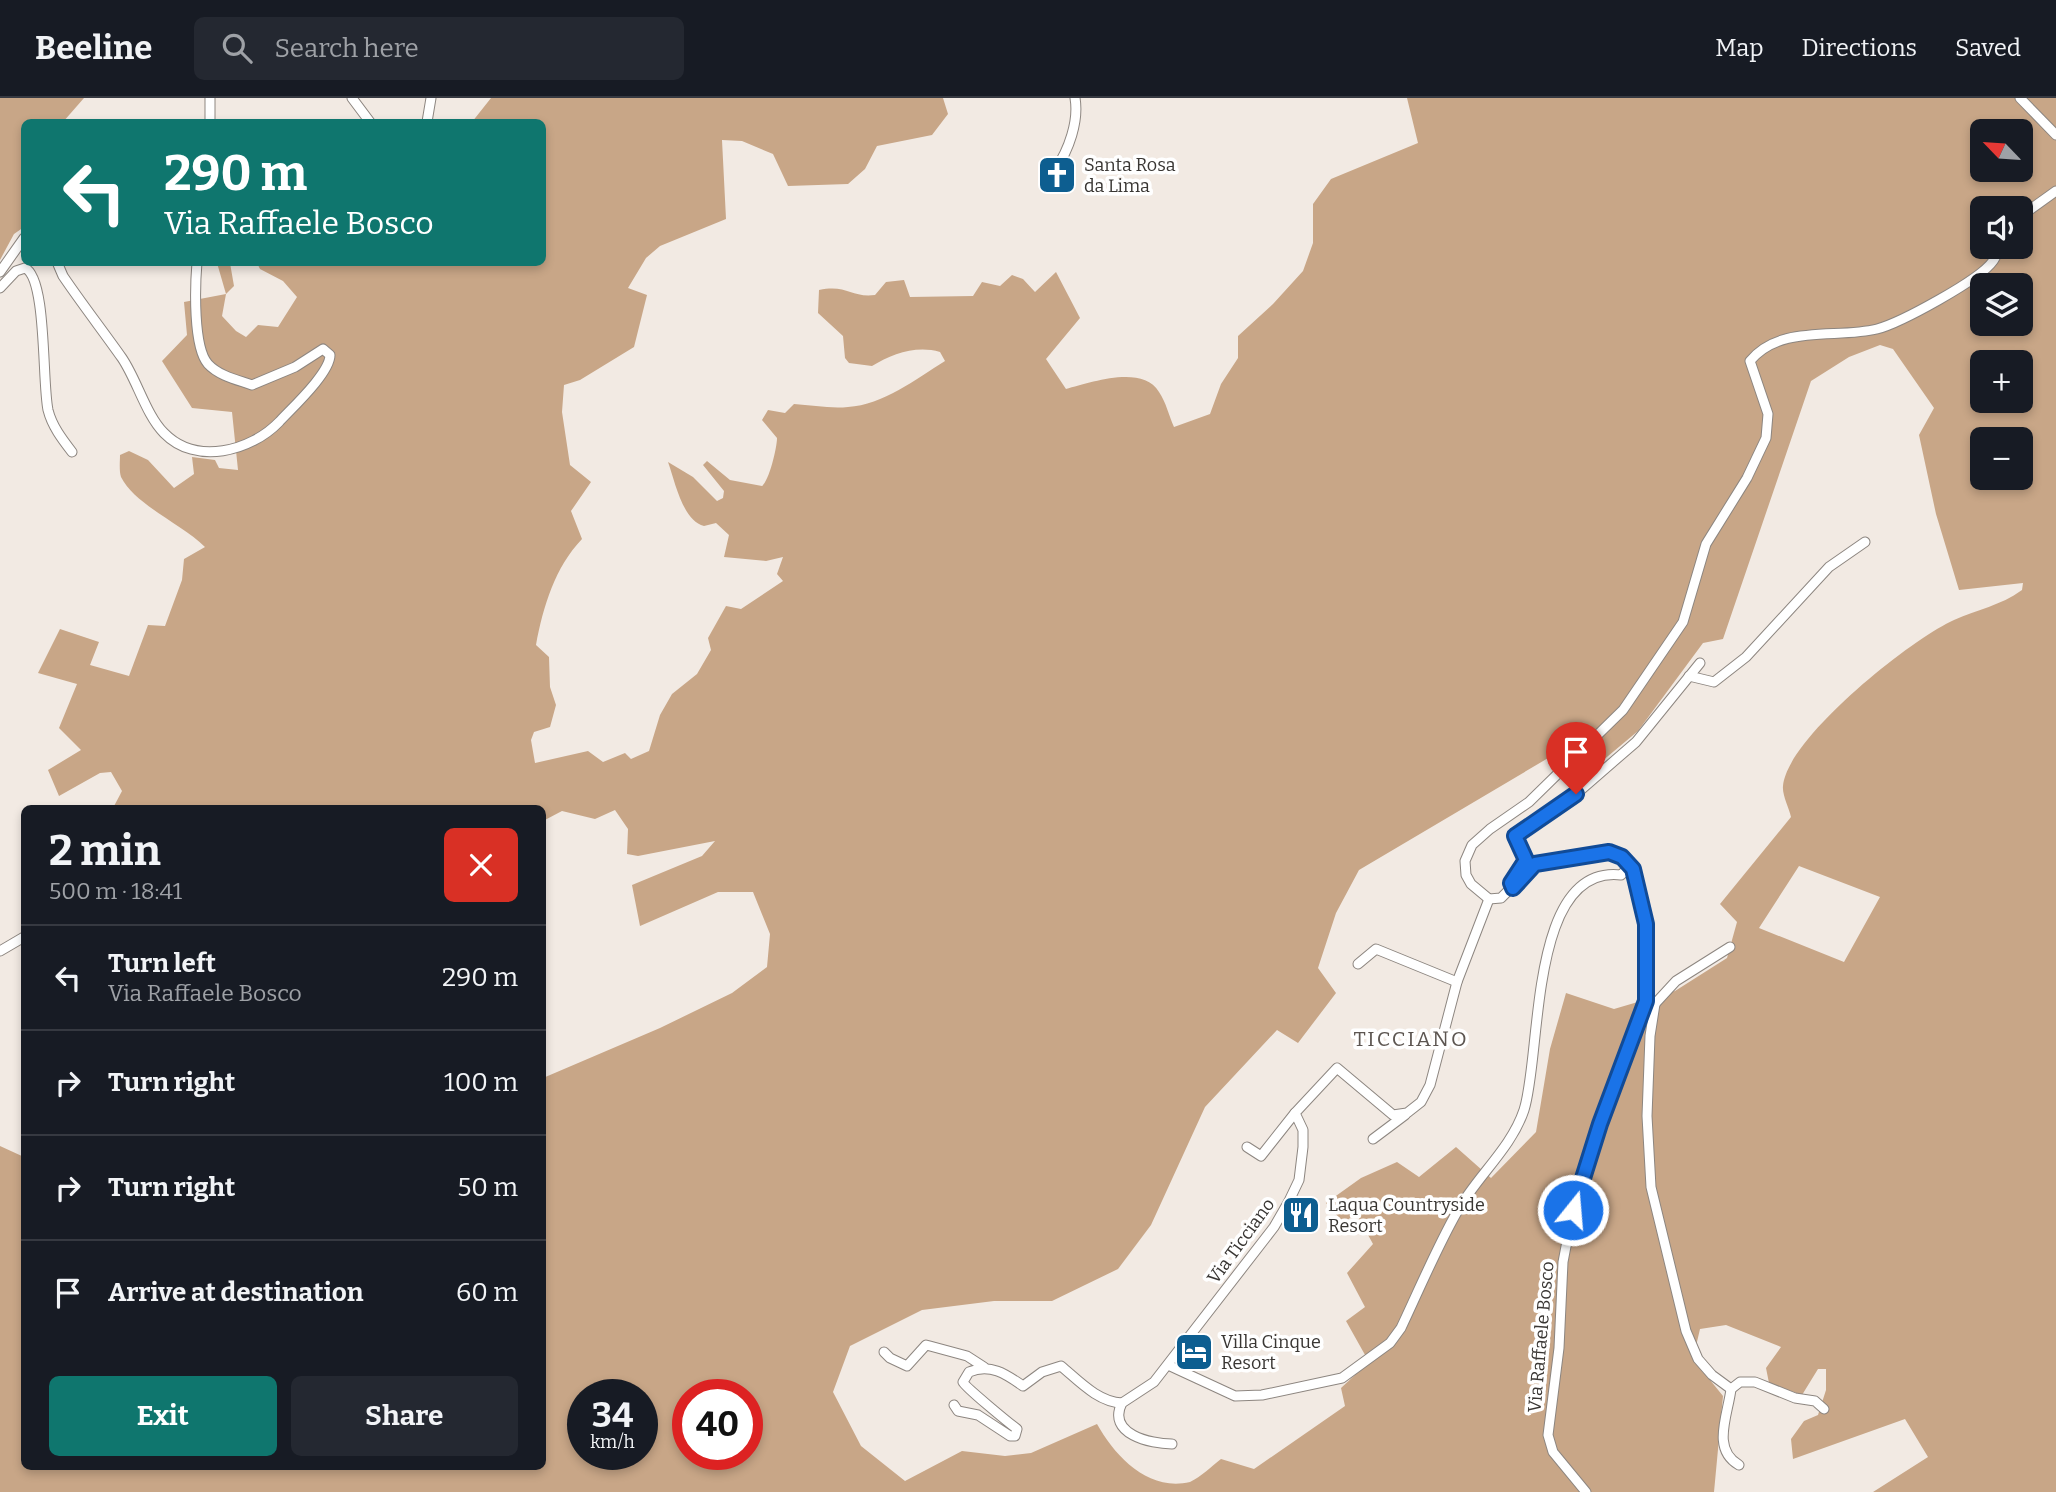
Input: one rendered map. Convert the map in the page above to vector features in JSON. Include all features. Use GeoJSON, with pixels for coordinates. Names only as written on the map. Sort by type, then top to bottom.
{"type":"FeatureCollection","features":[{"type":"Feature","properties":{"kind":"street"},"geometry":{"type":"LineString","coordinates":[[210,98],[210,119]]}},
{"type":"Feature","properties":{"kind":"street"},"geometry":{"type":"LineString","coordinates":[[352,98],[368,119]]}},
{"type":"Feature","properties":{"kind":"street"},"geometry":{"type":"LineString","coordinates":[[428,119],[431,98]]}},
{"type":"Feature","properties":{"kind":"street"},"geometry":{"type":"LineString","coordinates":[[1055,170],[1073,130],[1077,112],[1075,98]]}},
{"type":"Feature","properties":{"kind":"street"},"geometry":{"type":"LineString","coordinates":[[2020,98],[2056,135]]}},
{"type":"Feature","properties":{"kind":"street"},"geometry":{"type":"LineString","coordinates":[[2033,207],[2056,191]]}},
{"type":"Feature","properties":{"kind":"street"},"geometry":{"type":"LineString","coordinates":[[0,272],[21,242]]}},
{"type":"Feature","properties":{"kind":"street"},"geometry":{"type":"LineString","coordinates":[[1168,1365],[1235,1396],[1262,1395],[1342,1378],[1390,1343],[1401,1328],[1457,1211],[1500,1154],[1524,1109],[1550,937],[1558,920],[1569,901],[1592,877],[1609,873],[1621,875],[1630,866],[1622,857],[1609,852],[1535,864],[1501,898],[1489,899],[1471,884],[1466,875],[1465,861],[1472,845],[1529,802],[1623,710],[1683,622],[1706,544],[1747,478],[1766,438],[1768,414],[1751,361],[1757,354],[1789,338],[1878,329],[1912,314],[1987,268],[1993,259]]}},
{"type":"Feature","properties":{"kind":"street"},"geometry":{"type":"LineString","coordinates":[[59,266],[63,276],[123,360],[164,432],[188,446],[215,452],[232,450],[258,439],[276,425],[324,371],[330,355],[323,349],[315,351],[295,367],[253,385],[216,371],[206,362],[200,346],[197,266]]}},
{"type":"Feature","properties":{"kind":"street"},"geometry":{"type":"LineString","coordinates":[[0,288],[16,271],[24,268],[34,278],[40,300],[41,355],[48,410],[57,432],[72,452]]}},
{"type":"Feature","properties":{"kind":"street"},"geometry":{"type":"LineString","coordinates":[[1689,676],[1714,682],[1746,657],[1829,567],[1865,542]]}},
{"type":"Feature","properties":{"kind":"street"},"geometry":{"type":"LineString","coordinates":[[1513,888],[1511,883],[1526,860],[1515,836],[1576,794],[1617,760],[1636,742],[1700,663]]}},
{"type":"Feature","properties":{"kind":"street","name":"Via Raffaele Bosco"},"geometry":{"type":"LineString","coordinates":[[1586,1492],[1553,1452],[1548,1434],[1559,1348],[1563,1262],[1573,1210],[1600,1124],[1646,1001],[1646,924],[1630,866]]}},
{"type":"Feature","properties":{"kind":"street"},"geometry":{"type":"LineString","coordinates":[[1373,1139],[1420,1102],[1430,1085],[1457,982],[1489,899]]}},
{"type":"Feature","properties":{"kind":"street"},"geometry":{"type":"LineString","coordinates":[[0,951],[21,939]]}},
{"type":"Feature","properties":{"kind":"street"},"geometry":{"type":"LineString","coordinates":[[1643,1012],[1655,1004],[1676,981],[1730,947]]}},
{"type":"Feature","properties":{"kind":"street"},"geometry":{"type":"LineString","coordinates":[[1358,964],[1376,948],[1457,982]]}},
{"type":"Feature","properties":{"kind":"street"},"geometry":{"type":"LineString","coordinates":[[1655,1004],[1650,1036],[1647,1116],[1651,1186],[1686,1331],[1698,1359],[1731,1390]]}},
{"type":"Feature","properties":{"kind":"street"},"geometry":{"type":"LineString","coordinates":[[1247,1147],[1262,1156],[1295,1113],[1337,1068],[1386,1111],[1393,1115],[1407,1113]]}},
{"type":"Feature","properties":{"kind":"street","name":"Via Ticciano"},"geometry":{"type":"LineString","coordinates":[[1122,1403],[1154,1381],[1168,1365],[1193,1327],[1274,1227],[1299,1180],[1303,1130],[1295,1113]]}},
{"type":"Feature","properties":{"kind":"street"},"geometry":{"type":"LineString","coordinates":[[884,1352],[907,1366],[926,1345],[967,1356],[1023,1386],[1042,1373],[1061,1366],[1099,1396],[1111,1402],[1122,1403],[1119,1419],[1125,1429],[1152,1444],[1172,1444]]}},
{"type":"Feature","properties":{"kind":"street"},"geometry":{"type":"LineString","coordinates":[[954,1405],[958,1411],[978,1415],[1010,1436],[1015,1436],[1017,1429],[992,1405],[966,1388],[963,1382],[969,1372],[984,1367]]}},
{"type":"Feature","properties":{"kind":"street"},"geometry":{"type":"LineString","coordinates":[[1740,1465],[1731,1461],[1722,1439],[1731,1390],[1740,1382],[1755,1382],[1795,1398],[1815,1401],[1824,1409]]}},
{"type":"Feature","properties":{"kind":"shaded area"},"geometry":{"type":"Polygon","coordinates":[[[0,98],[84,98],[66,119],[21,119],[21,229],[14,234],[0,260],[0,98]]]}},
{"type":"Feature","properties":{"kind":"shaded area"},"geometry":{"type":"Polygon","coordinates":[[[491,98],[943,98],[948,114],[932,135],[877,146],[865,169],[848,184],[788,186],[773,154],[742,141],[722,140],[726,219],[660,246],[646,258],[628,288],[647,295],[634,347],[580,380],[564,385],[562,412],[570,465],[591,482],[571,511],[582,539],[557,575],[542,616],[536,645],[549,657],[550,687],[556,705],[550,727],[534,732],[531,740],[535,763],[588,751],[603,762],[625,753],[631,759],[649,751],[660,715],[672,694],[697,674],[711,650],[708,638],[726,606],[741,609],[783,581],[777,574],[783,557],[766,561],[724,557],[729,535],[716,523],[704,526],[690,516],[680,499],[668,462],[693,477],[717,501],[723,498],[724,491],[703,465],[707,461],[730,480],[762,486],[770,471],[777,443],[777,438],[762,420],[768,410],[785,413],[794,404],[835,408],[874,402],[899,390],[945,361],[940,352],[913,350],[896,354],[872,366],[849,363],[845,358],[843,336],[818,313],[819,290],[836,289],[860,295],[875,295],[886,282],[904,280],[910,297],[973,296],[982,282],[1000,286],[1012,275],[1023,279],[1035,292],[1056,272],[1080,318],[1046,359],[1066,389],[1115,378],[1141,379],[1159,392],[1174,427],[1210,414],[1221,384],[1238,358],[1238,336],[1273,304],[1303,271],[1313,243],[1313,204],[1331,179],[1418,143],[1407,98],[2056,98],[2056,1492],[1873,1492],[1928,1457],[1905,1419],[1793,1459],[1791,1439],[1804,1421],[1818,1415],[1826,1390],[1826,1369],[1818,1369],[1802,1395],[1769,1383],[1766,1368],[1781,1347],[1726,1325],[1700,1329],[1693,1359],[1723,1396],[1714,1492],[0,1492],[0,1146],[21,1156],[21,1470],[546,1470],[546,1077],[660,1028],[732,993],[767,967],[770,934],[753,892],[718,892],[640,926],[632,885],[702,856],[715,841],[638,856],[627,854],[628,829],[615,810],[595,819],[562,811],[546,819],[546,805],[115,805],[122,791],[111,772],[100,773],[59,796],[48,770],[81,750],[59,728],[77,684],[38,673],[60,629],[99,642],[90,665],[129,676],[148,625],[165,626],[182,580],[184,559],[205,547],[137,497],[120,475],[120,455],[129,451],[148,460],[174,488],[194,474],[192,457],[215,460],[219,468],[238,470],[232,412],[192,408],[162,361],[187,335],[184,302],[226,294],[222,316],[236,331],[246,337],[258,325],[278,327],[297,297],[283,281],[258,266],[546,266],[546,119],[474,119],[491,98]],[[1880,345],[1849,357],[1811,381],[1723,639],[1703,643],[1638,731],[1589,772],[1560,751],[1359,870],[1336,913],[1318,968],[1336,993],[1298,1043],[1277,1030],[1205,1107],[1151,1225],[1118,1269],[1052,1301],[994,1301],[922,1310],[850,1346],[833,1392],[861,1446],[905,1481],[962,1451],[1005,1456],[1031,1453],[1097,1424],[1113,1448],[1134,1469],[1160,1482],[1175,1484],[1194,1480],[1221,1459],[1254,1469],[1345,1406],[1341,1388],[1369,1362],[1346,1321],[1365,1307],[1347,1273],[1373,1244],[1356,1213],[1344,1223],[1326,1203],[1361,1178],[1397,1162],[1419,1177],[1456,1147],[1491,1178],[1536,1132],[1550,1049],[1566,993],[1614,1009],[1675,991],[1727,958],[1737,922],[1720,904],[1791,817],[1783,786],[1790,766],[1805,742],[1854,692],[1910,647],[1954,620],[1997,604],[2022,590],[2023,583],[1959,590],[1936,514],[1919,435],[1934,408],[1893,349],[1880,345]],[[1799,866],[1759,928],[1844,962],[1880,897],[1799,866]]]}},
{"type":"Feature","properties":{"kind":"shaded area"},"geometry":{"type":"Polygon","coordinates":[[[218,266],[231,266],[234,286],[226,294],[218,266]]]}},
{"type":"Feature","properties":{"kind":"place","name":"Santa Rosa da Lima"},"geometry":{"type":"Point","coordinates":[1057,175]}},
{"type":"Feature","properties":{"kind":"place","name":"Laqua Countryside Resort"},"geometry":{"type":"Point","coordinates":[1301,1215]}},
{"type":"Feature","properties":{"kind":"place","name":"Villa Cinque Resort"},"geometry":{"type":"Point","coordinates":[1194,1352]}},
{"type":"Feature","properties":{"kind":"district","name":"TICCIANO"},"geometry":{"type":"Point","coordinates":[1411,1039]}},
{"type":"Feature","properties":{"kind":"route"},"geometry":{"type":"LineString","coordinates":[[1573,1210],[1600,1124],[1643,1012],[1646,1001],[1647,946],[1646,924],[1633,869],[1622,857],[1609,852],[1591,853],[1535,864],[1513,888],[1511,883],[1526,860],[1515,836],[1549,810],[1576,794]]}}]}
